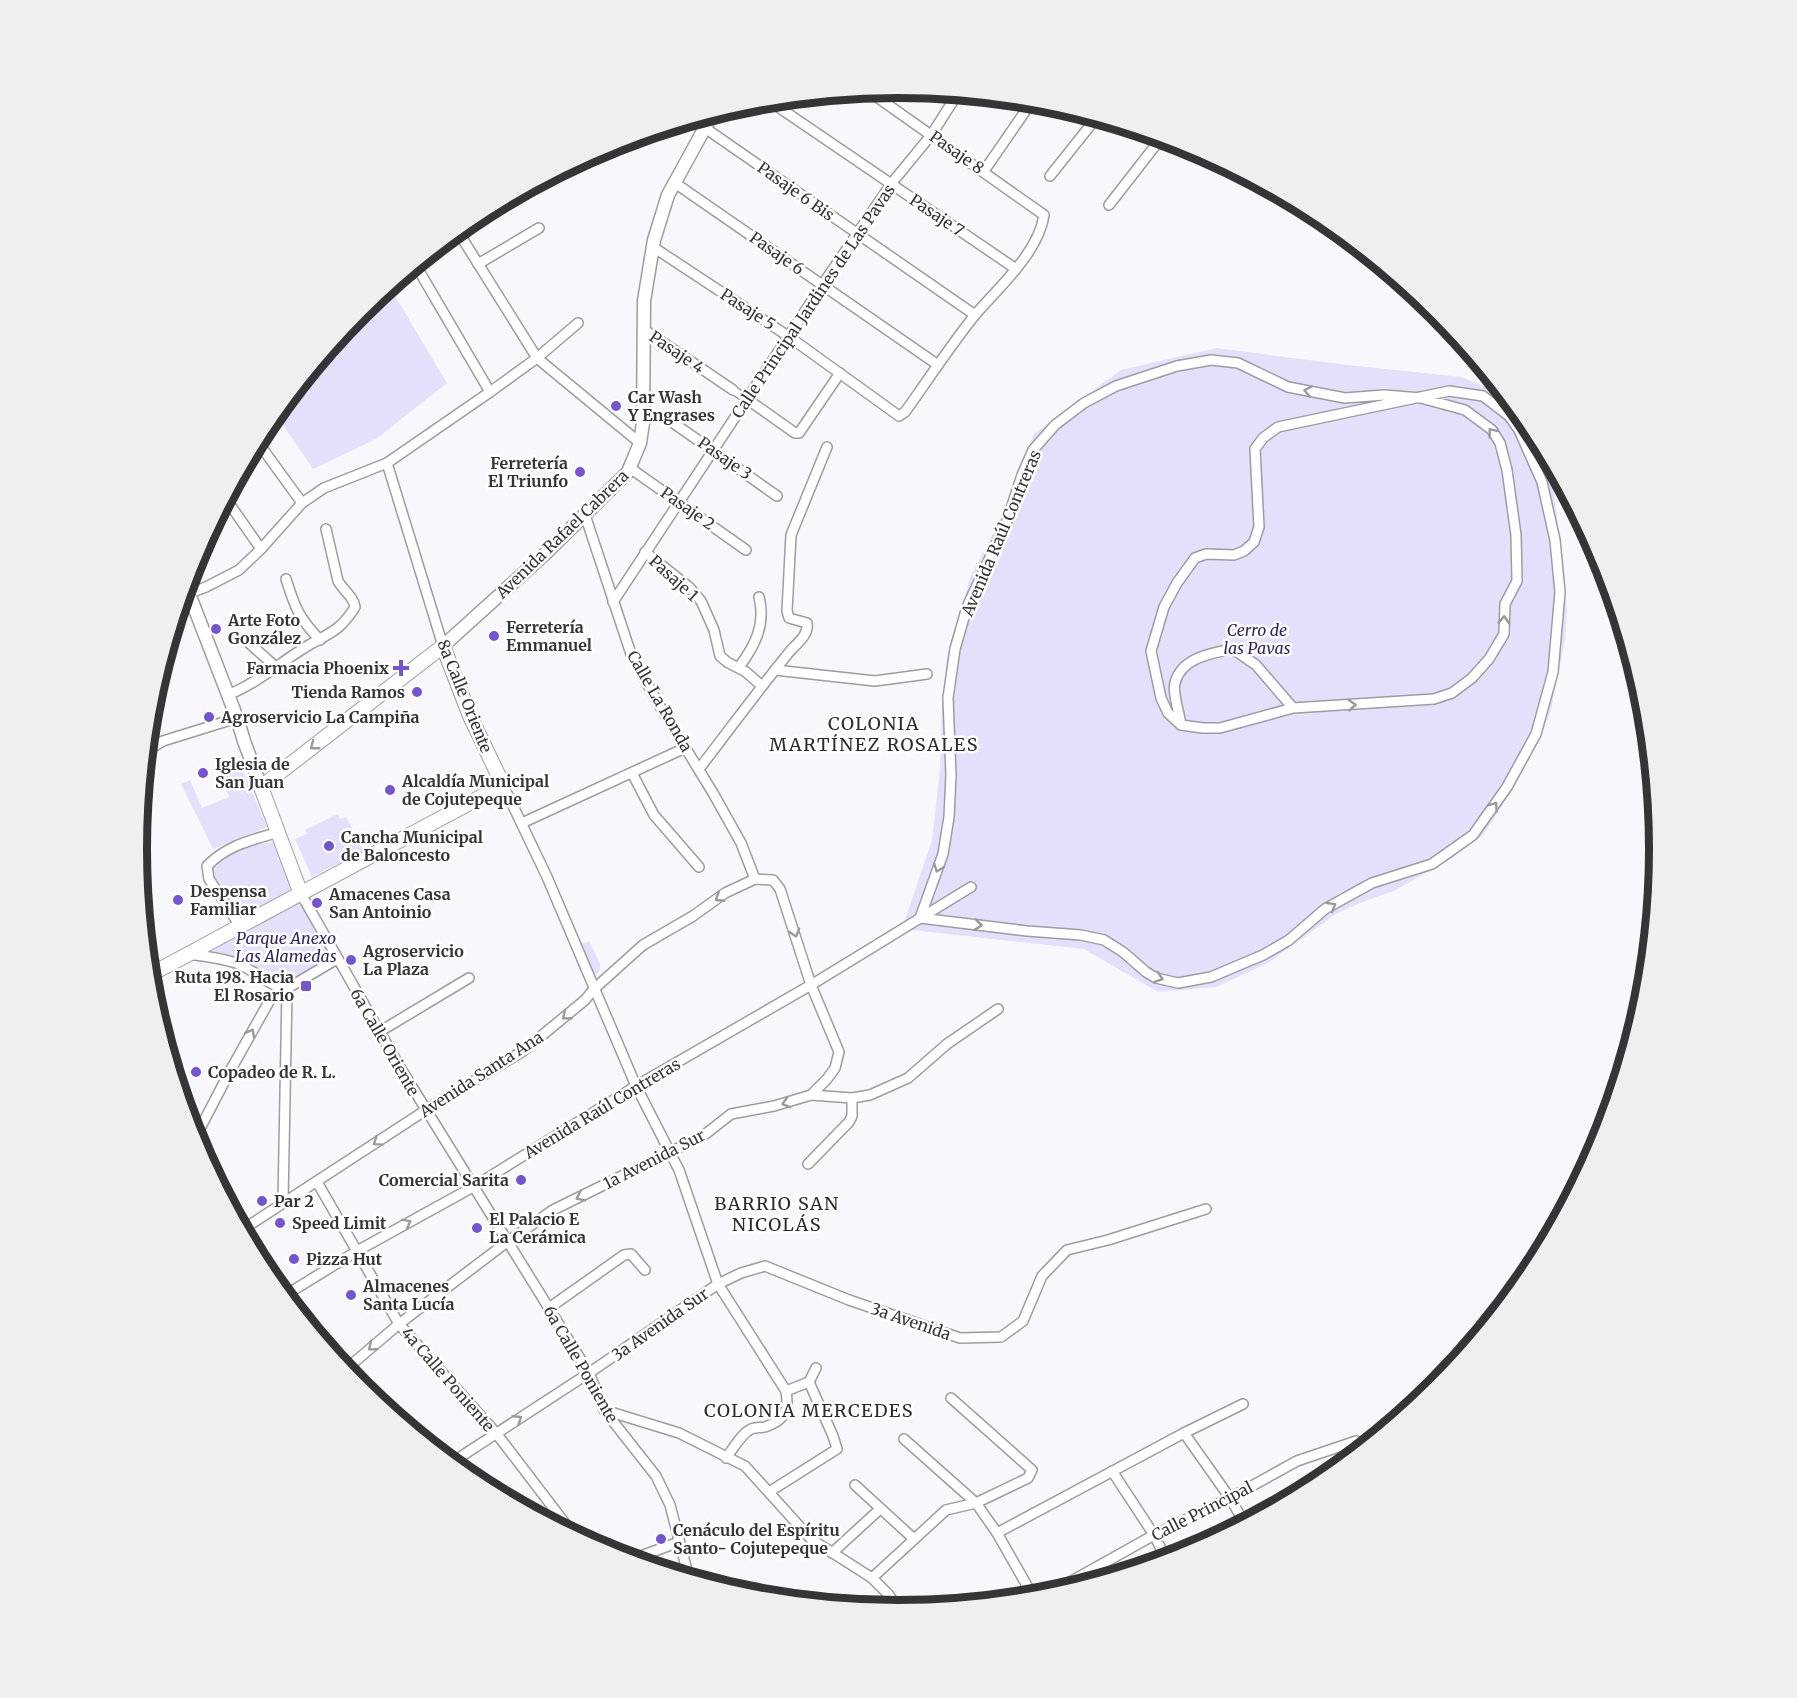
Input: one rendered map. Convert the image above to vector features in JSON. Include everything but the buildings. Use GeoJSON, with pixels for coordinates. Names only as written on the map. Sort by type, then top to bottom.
{"type":"FeatureCollection","features":[{"type":"Feature","properties":{"kind":"main road","name":"8a Calle Oriente"},"geometry":{"type":"LineString","coordinates":[[443,646],[470,716],[503,785]]}},
{"type":"Feature","properties":{"kind":"main road","name":"Avenida Rafael Cabrera"},"geometry":{"type":"LineString","coordinates":[[261,787],[443,646]]}},
{"type":"Feature","properties":{"kind":"main road"},"geometry":{"type":"LineString","coordinates":[[157,971],[503,785]]}},
{"type":"Feature","properties":{"kind":"main road"},"geometry":{"type":"LineString","coordinates":[[261,787],[301,894]]}},
{"type":"Feature","properties":{"kind":"street","name":"Pasaje 8"},"geometry":{"type":"LineString","coordinates":[[879,98],[1044,215],[1043,227],[1016,269]]}},
{"type":"Feature","properties":{"kind":"street","name":"Calle Principal Jardines de Las Pavas"},"geometry":{"type":"LineString","coordinates":[[613,602],[822,284],[891,184],[932,134],[954,100]]}},
{"type":"Feature","properties":{"kind":"street","name":"Pasaje 7"},"geometry":{"type":"LineString","coordinates":[[779,108],[1016,269]]}},
{"type":"Feature","properties":{"kind":"street"},"geometry":{"type":"LineString","coordinates":[[984,171],[1027,109]]}},
{"type":"Feature","properties":{"kind":"street","name":"Avenida Rafael Cabrera"},"geometry":{"type":"LineString","coordinates":[[443,646],[546,553],[628,472],[640,443],[643,423],[644,301],[653,248],[669,195],[708,122]]}},
{"type":"Feature","properties":{"kind":"street"},"geometry":{"type":"LineString","coordinates":[[1050,176],[1092,123]]}},
{"type":"Feature","properties":{"kind":"street","name":"Pasaje 6 Bis"},"geometry":{"type":"LineString","coordinates":[[705,128],[975,315]]}},
{"type":"Feature","properties":{"kind":"street"},"geometry":{"type":"LineString","coordinates":[[1109,205],[1157,144]]}},
{"type":"Feature","properties":{"kind":"street","name":"Pasaje 6"},"geometry":{"type":"LineString","coordinates":[[675,183],[938,365]]}},
{"type":"Feature","properties":{"kind":"street"},"geometry":{"type":"LineString","coordinates":[[478,264],[539,228]]}},
{"type":"Feature","properties":{"kind":"street"},"geometry":{"type":"LineString","coordinates":[[462,237],[537,358],[640,443]]}},
{"type":"Feature","properties":{"kind":"street","name":"Pasaje 5"},"geometry":{"type":"LineString","coordinates":[[653,248],[788,336],[899,416],[905,412],[938,365]]}},
{"type":"Feature","properties":{"kind":"street"},"geometry":{"type":"LineString","coordinates":[[938,365],[975,315],[1016,269]]}},
{"type":"Feature","properties":{"kind":"street"},"geometry":{"type":"LineString","coordinates":[[419,271],[490,392]]}},
{"type":"Feature","properties":{"kind":"street"},"geometry":{"type":"LineString","coordinates":[[194,589],[206,587],[239,570],[302,503],[324,488],[387,463],[537,358],[578,323]]}},
{"type":"Feature","properties":{"kind":"street","name":"Pasaje 4"},"geometry":{"type":"LineString","coordinates":[[643,329],[795,433],[800,434],[840,373]]}},
{"type":"Feature","properties":{"kind":"street","name":"Avenida Raúl Contreras"},"geometry":{"type":"LineString","coordinates":[[920,918],[943,855],[949,817],[951,776],[948,698],[955,649],[967,607],[1007,521],[1033,450],[1055,425],[1084,403],[1116,386],[1177,366],[1211,360],[1238,363],[1288,387],[1345,398],[1384,395],[1421,398],[1465,410],[1492,430],[1500,444],[1507,470],[1515,535],[1517,581],[1505,604],[1504,634],[1472,678],[1452,693],[1434,699],[1293,708],[1220,728],[1181,725],[1168,713],[1161,698],[1151,651],[1164,607],[1177,583],[1195,558],[1206,554],[1234,555],[1244,551],[1254,542],[1259,527],[1256,449],[1259,443],[1278,427],[1421,398],[1449,391],[1483,396],[1509,416],[1519,430],[1542,482],[1555,540],[1560,592],[1552,672],[1536,734],[1507,787],[1473,835],[1432,864],[1372,883],[1325,909],[1289,940],[1263,956],[1211,977],[1178,983],[1156,978],[1104,940],[1081,935],[1027,932],[920,918]]}},
{"type":"Feature","properties":{"kind":"street","name":"Pasaje 3"},"geometry":{"type":"LineString","coordinates":[[672,422],[777,496]]}},
{"type":"Feature","properties":{"kind":"street"},"geometry":{"type":"LineString","coordinates":[[699,770],[808,628],[807,623],[789,618],[787,611],[791,535],[826,447]]}},
{"type":"Feature","properties":{"kind":"street"},"geometry":{"type":"LineString","coordinates":[[263,449],[302,503]]}},
{"type":"Feature","properties":{"kind":"street","name":"8a Calle Oriente"},"geometry":{"type":"LineString","coordinates":[[387,463],[443,646]]}},
{"type":"Feature","properties":{"kind":"street","name":"Pasaje 2"},"geometry":{"type":"LineString","coordinates":[[630,468],[746,550]]}},
{"type":"Feature","properties":{"kind":"street"},"geometry":{"type":"LineString","coordinates":[[231,505],[261,549]]}},
{"type":"Feature","properties":{"kind":"street","name":"Calle La Ronda"},"geometry":{"type":"LineString","coordinates":[[585,515],[631,654],[741,843],[755,879]]}},
{"type":"Feature","properties":{"kind":"street"},"geometry":{"type":"LineString","coordinates":[[228,695],[251,686],[310,645],[332,633],[355,607],[339,581],[326,529]]}},
{"type":"Feature","properties":{"kind":"street","name":"Pasaje 1"},"geometry":{"type":"LineString","coordinates":[[645,552],[689,588],[701,601],[714,630],[720,656],[739,667],[762,686]]}},
{"type":"Feature","properties":{"kind":"street"},"geometry":{"type":"LineString","coordinates":[[286,579],[294,608],[320,640]]}},
{"type":"Feature","properties":{"kind":"street"},"geometry":{"type":"LineString","coordinates":[[191,597],[261,787]]}},
{"type":"Feature","properties":{"kind":"street"},"geometry":{"type":"LineString","coordinates":[[739,667],[751,652],[758,633],[763,611],[759,597]]}},
{"type":"Feature","properties":{"kind":"street"},"geometry":{"type":"LineString","coordinates":[[250,644],[277,668]]}},
{"type":"Feature","properties":{"kind":"street"},"geometry":{"type":"LineString","coordinates":[[1181,725],[1174,685],[1178,676],[1191,661],[1210,653],[1233,649],[1256,665],[1293,708]]}},
{"type":"Feature","properties":{"kind":"street"},"geometry":{"type":"LineString","coordinates":[[775,670],[875,681],[927,674]]}},
{"type":"Feature","properties":{"kind":"street"},"geometry":{"type":"LineString","coordinates":[[154,746],[163,741],[237,718]]}},
{"type":"Feature","properties":{"kind":"street"},"geometry":{"type":"LineString","coordinates":[[522,823],[685,748]]}},
{"type":"Feature","properties":{"kind":"street"},"geometry":{"type":"LineString","coordinates":[[632,773],[654,815],[699,867]]}},
{"type":"Feature","properties":{"kind":"street","name":"8a Calle Oriente"},"geometry":{"type":"LineString","coordinates":[[503,785],[522,823],[636,1086],[679,1170],[718,1284],[786,1391]]}},
{"type":"Feature","properties":{"kind":"street"},"geometry":{"type":"LineString","coordinates":[[240,926],[209,879],[207,866],[218,854],[237,845],[279,832]]}},
{"type":"Feature","properties":{"kind":"street","name":"Avenida Santa Ana"},"geometry":{"type":"LineString","coordinates":[[248,1226],[426,1110],[523,1051],[585,1000],[594,988],[644,945],[693,916],[725,893],[755,879],[773,880],[780,889],[811,985]]}},
{"type":"Feature","properties":{"kind":"street","name":"Avenida Raúl Contreras"},"geometry":{"type":"LineString","coordinates":[[292,1291],[357,1251],[473,1187],[636,1086],[811,985],[971,887]]}},
{"type":"Feature","properties":{"kind":"street","name":"6a Calle Oriente"},"geometry":{"type":"LineString","coordinates":[[301,894],[379,1032],[473,1187]]}},
{"type":"Feature","properties":{"kind":"street"},"geometry":{"type":"LineString","coordinates":[[190,954],[224,959],[239,964],[267,982],[287,990]]}},
{"type":"Feature","properties":{"kind":"street"},"geometry":{"type":"LineString","coordinates":[[201,1128],[268,1002],[337,959]]}},
{"type":"Feature","properties":{"kind":"street"},"geometry":{"type":"LineString","coordinates":[[379,1032],[469,978]]}},
{"type":"Feature","properties":{"kind":"street"},"geometry":{"type":"LineString","coordinates":[[811,985],[839,1052],[836,1068],[811,1095]]}},
{"type":"Feature","properties":{"kind":"street"},"geometry":{"type":"LineString","coordinates":[[283,1202],[287,990]]}},
{"type":"Feature","properties":{"kind":"street"},"geometry":{"type":"LineString","coordinates":[[811,1095],[852,1098],[870,1095],[908,1077],[947,1044],[998,1009]]}},
{"type":"Feature","properties":{"kind":"street","name":"1a Avenida Sur"},"geometry":{"type":"LineString","coordinates":[[352,1364],[399,1324],[553,1210],[703,1136],[731,1114],[774,1106],[811,1095]]}},
{"type":"Feature","properties":{"kind":"street"},"geometry":{"type":"LineString","coordinates":[[808,1164],[849,1122],[852,1116],[852,1098]]}},
{"type":"Feature","properties":{"kind":"street","name":"4a Calle Poniente"},"geometry":{"type":"LineString","coordinates":[[317,1182],[399,1324],[496,1433],[564,1522]]}},
{"type":"Feature","properties":{"kind":"street","name":"6a Calle Poniente"},"geometry":{"type":"LineString","coordinates":[[473,1187],[589,1373],[604,1410],[656,1476],[670,1505],[687,1570]]}},
{"type":"Feature","properties":{"kind":"street","name":"3a Avenida"},"geometry":{"type":"LineString","coordinates":[[718,1284],[741,1273],[765,1266],[849,1300],[960,1338],[1001,1337],[1023,1321],[1042,1276],[1067,1250],[1206,1209]]}},
{"type":"Feature","properties":{"kind":"street"},"geometry":{"type":"LineString","coordinates":[[549,1308],[624,1255],[631,1254],[645,1270]]}},
{"type":"Feature","properties":{"kind":"street","name":"3a Avenida Sur"},"geometry":{"type":"LineString","coordinates":[[459,1458],[589,1373],[718,1284]]}},
{"type":"Feature","properties":{"kind":"street"},"geometry":{"type":"LineString","coordinates":[[726,1458],[743,1436],[753,1428],[765,1427],[782,1418],[788,1407],[786,1391],[809,1382],[816,1368]]}},
{"type":"Feature","properties":{"kind":"street"},"geometry":{"type":"LineString","coordinates":[[769,1492],[837,1449],[809,1382]]}},
{"type":"Feature","properties":{"kind":"street"},"geometry":{"type":"LineString","coordinates":[[872,1578],[946,1510],[976,1503],[1028,1478],[1032,1470],[951,1398]]}},
{"type":"Feature","properties":{"kind":"street"},"geometry":{"type":"LineString","coordinates":[[997,1533],[1184,1433],[1244,1404]]}},
{"type":"Feature","properties":{"kind":"street"},"geometry":{"type":"LineString","coordinates":[[604,1410],[679,1433],[745,1466],[811,1539],[872,1578],[892,1600]]}},
{"type":"Feature","properties":{"kind":"street"},"geometry":{"type":"LineString","coordinates":[[1184,1433],[1241,1518]]}},
{"type":"Feature","properties":{"kind":"street"},"geometry":{"type":"LineString","coordinates":[[904,1439],[976,1503],[997,1533],[1029,1589]]}},
{"type":"Feature","properties":{"kind":"street","name":"Calle Principal"},"geometry":{"type":"LineString","coordinates":[[1075,1579],[1154,1535],[1230,1498],[1297,1461],[1356,1441],[1358,1443]]}},
{"type":"Feature","properties":{"kind":"street"},"geometry":{"type":"LineString","coordinates":[[1112,1471],[1163,1552]]}},
{"type":"Feature","properties":{"kind":"street"},"geometry":{"type":"LineString","coordinates":[[855,1485],[914,1539]]}},
{"type":"Feature","properties":{"kind":"street"},"geometry":{"type":"LineString","coordinates":[[832,1553],[880,1509]]}},
{"type":"Feature","properties":{"kind":"street"},"geometry":{"type":"LineString","coordinates":[[643,1555],[679,1542]]}},
{"type":"Feature","properties":{"kind":"green space"},"geometry":{"type":"Polygon","coordinates":[[[393,293],[447,383],[376,439],[313,469],[281,422],[333,354],[393,293]]]}},
{"type":"Feature","properties":{"kind":"green space","name":"Cerro de las Pavas"},"geometry":{"type":"Polygon","coordinates":[[[1217,348],[1461,377],[1494,390],[1523,431],[1553,483],[1567,611],[1565,640],[1551,710],[1544,728],[1513,789],[1483,835],[1451,859],[1394,891],[1336,914],[1268,963],[1216,987],[1158,992],[1084,949],[902,929],[932,840],[940,769],[947,656],[970,578],[1000,520],[1034,434],[1121,370],[1217,348]]]}},
{"type":"Feature","properties":{"kind":"green space"},"geometry":{"type":"Polygon","coordinates":[[[238,760],[267,827],[213,849],[181,784],[190,780],[202,808],[229,797],[217,767],[238,760]]]}},
{"type":"Feature","properties":{"kind":"green space","name":"Cancha Municipal de Baloncesto"},"geometry":{"type":"Polygon","coordinates":[[[338,814],[340,819],[346,817],[364,851],[312,877],[295,839],[307,834],[305,830],[338,814]]]}},
{"type":"Feature","properties":{"kind":"green space"},"geometry":{"type":"Polygon","coordinates":[[[273,842],[294,884],[286,896],[245,917],[214,876],[212,869],[232,853],[273,842]]]}},
{"type":"Feature","properties":{"kind":"green space","name":"Parque Anexo Las Alamedas"},"geometry":{"type":"Polygon","coordinates":[[[295,902],[305,910],[313,922],[324,941],[327,952],[326,967],[301,982],[276,982],[240,962],[211,950],[232,935],[295,902]]]}},
{"type":"Feature","properties":{"kind":"green space"},"geometry":{"type":"Polygon","coordinates":[[[589,941],[600,964],[597,974],[594,974],[579,946],[589,941]]]}},
{"type":"Feature","properties":{"kind":"place","name":"Car Wash Y Engrases"},"geometry":{"type":"Point","coordinates":[616,406]}},
{"type":"Feature","properties":{"kind":"place","name":"Ferretería El Triunfo"},"geometry":{"type":"Point","coordinates":[580,472]}},
{"type":"Feature","properties":{"kind":"place","name":"Arte Foto González"},"geometry":{"type":"Point","coordinates":[216,629]}},
{"type":"Feature","properties":{"kind":"place","name":"Ferretería Emmanuel"},"geometry":{"type":"Point","coordinates":[494,636]}},
{"type":"Feature","properties":{"kind":"place","name":"Farmacia Phoenix"},"geometry":{"type":"Point","coordinates":[401,668]}},
{"type":"Feature","properties":{"kind":"place","name":"Tienda Ramos"},"geometry":{"type":"Point","coordinates":[417,692]}},
{"type":"Feature","properties":{"kind":"place","name":"Agroservicio La Campiña"},"geometry":{"type":"Point","coordinates":[209,717]}},
{"type":"Feature","properties":{"kind":"place","name":"Iglesia de San Juan"},"geometry":{"type":"Point","coordinates":[203,773]}},
{"type":"Feature","properties":{"kind":"place","name":"Alcaldía Municipal de Cojutepeque"},"geometry":{"type":"Point","coordinates":[390,790]}},
{"type":"Feature","properties":{"kind":"place","name":"Cancha Municipal de Baloncesto"},"geometry":{"type":"Point","coordinates":[329,846]}},
{"type":"Feature","properties":{"kind":"place","name":"Despensa Familiar"},"geometry":{"type":"Point","coordinates":[178,900]}},
{"type":"Feature","properties":{"kind":"place","name":"Amacenes Casa San Antoinio"},"geometry":{"type":"Point","coordinates":[317,903]}},
{"type":"Feature","properties":{"kind":"place","name":"Agroservicio La Plaza"},"geometry":{"type":"Point","coordinates":[351,960]}},
{"type":"Feature","properties":{"kind":"place","name":"Ruta 198. Hacia El Rosario"},"geometry":{"type":"Point","coordinates":[306,986]}},
{"type":"Feature","properties":{"kind":"place","name":"Copadeo de R. L."},"geometry":{"type":"Point","coordinates":[196,1072]}},
{"type":"Feature","properties":{"kind":"place","name":"Comercial Sarita"},"geometry":{"type":"Point","coordinates":[521,1180]}},
{"type":"Feature","properties":{"kind":"place","name":"Par 2"},"geometry":{"type":"Point","coordinates":[262,1201]}},
{"type":"Feature","properties":{"kind":"place","name":"Speed Limit"},"geometry":{"type":"Point","coordinates":[280,1223]}},
{"type":"Feature","properties":{"kind":"place","name":"El Palacio E La Cerámica"},"geometry":{"type":"Point","coordinates":[477,1228]}},
{"type":"Feature","properties":{"kind":"place","name":"Pizza Hut"},"geometry":{"type":"Point","coordinates":[294,1259]}},
{"type":"Feature","properties":{"kind":"place","name":"Almacenes Santa Lucía"},"geometry":{"type":"Point","coordinates":[351,1295]}},
{"type":"Feature","properties":{"kind":"place","name":"Cenáculo del Espíritu Santo- Cojutepeque"},"geometry":{"type":"Point","coordinates":[661,1539]}},
{"type":"Feature","properties":{"kind":"district","name":"COLONIA MARTÍNEZ ROSALES"},"geometry":{"type":"Point","coordinates":[874,734]}},
{"type":"Feature","properties":{"kind":"district","name":"BARRIO SAN NICOLÁS"},"geometry":{"type":"Point","coordinates":[777,1214]}},
{"type":"Feature","properties":{"kind":"district","name":"COLONIA MERCEDES"},"geometry":{"type":"Point","coordinates":[809,1411]}}]}
